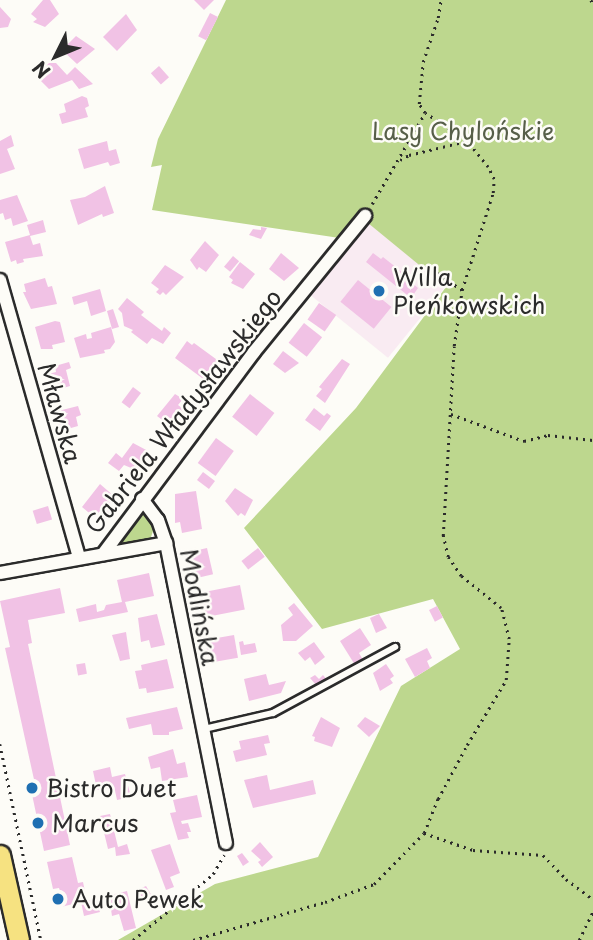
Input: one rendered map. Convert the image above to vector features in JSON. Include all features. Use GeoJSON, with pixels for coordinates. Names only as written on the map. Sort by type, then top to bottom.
{"type":"FeatureCollection","features":[{"type":"Feature","properties":{"kind":"main road"},"geometry":{"type":"LineString","coordinates":[[0,855],[19,940]]}},
{"type":"Feature","properties":{"kind":"street","name":"Gabriela Władysławskiego"},"geometry":{"type":"LineString","coordinates":[[0,573],[103,554],[254,352],[365,216]]}},
{"type":"Feature","properties":{"kind":"street","name":"Mławska"},"geometry":{"type":"LineString","coordinates":[[0,280],[79,557]]}},
{"type":"Feature","properties":{"kind":"street","name":"Modlińska"},"geometry":{"type":"LineString","coordinates":[[142,499],[158,520],[166,543],[226,843]]}},
{"type":"Feature","properties":{"kind":"street"},"geometry":{"type":"LineString","coordinates":[[103,554],[166,543]]}},
{"type":"Feature","properties":{"kind":"lane"},"geometry":{"type":"LineString","coordinates":[[202,730],[273,713],[395,648]]}},
{"type":"Feature","properties":{"kind":"path"},"geometry":{"type":"LineString","coordinates":[[193,940],[359,891],[374,884],[425,833],[461,756],[506,680],[509,639],[501,608],[461,576],[448,557],[442,513],[448,479],[454,346],[462,290],[493,192],[494,179],[467,141],[425,113],[419,104],[423,62],[438,18],[440,0]]}},
{"type":"Feature","properties":{"kind":"path"},"geometry":{"type":"LineString","coordinates":[[365,216],[425,113]]}},
{"type":"Feature","properties":{"kind":"path"},"geometry":{"type":"LineString","coordinates":[[398,161],[409,155],[467,141]]}},
{"type":"Feature","properties":{"kind":"path"},"geometry":{"type":"LineString","coordinates":[[426,265],[462,290]]}},
{"type":"Feature","properties":{"kind":"path"},"geometry":{"type":"LineString","coordinates":[[451,414],[524,441],[548,435],[593,440]]}},
{"type":"Feature","properties":{"kind":"path"},"geometry":{"type":"LineString","coordinates":[[0,744],[41,940]]}},
{"type":"Feature","properties":{"kind":"path"},"geometry":{"type":"LineString","coordinates":[[425,833],[473,850],[543,855],[566,879],[593,899]]}},
{"type":"Feature","properties":{"kind":"path"},"geometry":{"type":"LineString","coordinates":[[133,940],[213,874],[221,864],[226,843]]}},
{"type":"Feature","properties":{"kind":"path"},"geometry":{"type":"LineString","coordinates":[[579,940],[593,911]]}},
{"type":"Feature","properties":{"kind":"shaded area","name":"Willa Pieńkowskich"},"geometry":{"type":"Polygon","coordinates":[[[368,222],[446,286],[388,358],[309,294],[368,222]]]}},
{"type":"Feature","properties":{"kind":"green space","name":"Lasy Chylońskie"},"geometry":{"type":"Polygon","coordinates":[[[226,0],[593,0],[593,940],[118,940],[215,884],[318,857],[401,686],[460,649],[433,599],[322,629],[244,528],[356,408],[446,287],[368,223],[353,240],[152,210],[162,165],[151,167],[158,139],[226,0]]]}},
{"type":"Feature","properties":{"kind":"green space"},"geometry":{"type":"Polygon","coordinates":[[[137,515],[149,516],[155,525],[151,537],[145,542],[127,547],[119,543],[137,515]]]}},
{"type":"Feature","properties":{"kind":"building"},"geometry":{"type":"Polygon","coordinates":[[[43,0],[50,0],[59,14],[45,27],[33,22],[37,19],[31,14],[43,0]]]}},
{"type":"Feature","properties":{"kind":"building"},"geometry":{"type":"Polygon","coordinates":[[[194,0],[214,0],[204,10],[194,0]]]}},
{"type":"Feature","properties":{"kind":"building"},"geometry":{"type":"Polygon","coordinates":[[[0,7],[11,19],[8,27],[0,28],[0,7]]]}},
{"type":"Feature","properties":{"kind":"building"},"geometry":{"type":"Polygon","coordinates":[[[210,13],[218,17],[206,40],[198,36],[210,13]]]}},
{"type":"Feature","properties":{"kind":"building"},"geometry":{"type":"Polygon","coordinates":[[[126,14],[137,30],[117,51],[103,37],[126,14]]]}},
{"type":"Feature","properties":{"kind":"building"},"geometry":{"type":"Polygon","coordinates":[[[76,36],[95,49],[77,64],[62,50],[76,36]]]}},
{"type":"Feature","properties":{"kind":"building"},"geometry":{"type":"Polygon","coordinates":[[[49,63],[56,63],[67,75],[75,67],[93,84],[79,89],[72,80],[49,89],[36,76],[49,63]]]}},
{"type":"Feature","properties":{"kind":"building"},"geometry":{"type":"Polygon","coordinates":[[[159,66],[169,77],[161,85],[151,73],[159,66]]]}},
{"type":"Feature","properties":{"kind":"building"},"geometry":{"type":"Polygon","coordinates":[[[82,96],[87,98],[89,106],[85,108],[88,117],[62,124],[59,114],[66,112],[64,104],[82,96]]]}},
{"type":"Feature","properties":{"kind":"building"},"geometry":{"type":"Polygon","coordinates":[[[11,135],[14,146],[7,149],[15,169],[0,174],[0,141],[11,135]]]}},
{"type":"Feature","properties":{"kind":"building"},"geometry":{"type":"Polygon","coordinates":[[[107,141],[109,151],[116,149],[120,163],[110,166],[108,162],[84,169],[78,149],[107,141]]]}},
{"type":"Feature","properties":{"kind":"building"},"geometry":{"type":"Polygon","coordinates":[[[105,186],[114,213],[103,217],[102,214],[78,225],[70,200],[85,197],[105,186]]]}},
{"type":"Feature","properties":{"kind":"building"},"geometry":{"type":"Polygon","coordinates":[[[17,195],[28,221],[13,226],[11,218],[5,220],[3,213],[0,214],[0,200],[17,195]]]}},
{"type":"Feature","properties":{"kind":"building"},"geometry":{"type":"Polygon","coordinates":[[[43,220],[46,232],[30,236],[33,245],[40,243],[43,256],[23,259],[24,262],[17,264],[16,260],[11,262],[5,242],[30,235],[27,225],[43,220]]]}},
{"type":"Feature","properties":{"kind":"building"},"geometry":{"type":"Polygon","coordinates":[[[261,227],[267,228],[261,239],[249,235],[253,229],[261,230],[261,227]]]}},
{"type":"Feature","properties":{"kind":"building"},"geometry":{"type":"Polygon","coordinates":[[[205,241],[219,255],[206,272],[199,267],[197,270],[190,260],[205,241]]]}},
{"type":"Feature","properties":{"kind":"building"},"geometry":{"type":"Polygon","coordinates":[[[281,253],[299,268],[284,281],[269,269],[281,253]]]}},
{"type":"Feature","properties":{"kind":"building"},"geometry":{"type":"Polygon","coordinates":[[[373,253],[381,259],[383,257],[412,280],[418,288],[411,298],[366,262],[373,253]]]}},
{"type":"Feature","properties":{"kind":"building"},"geometry":{"type":"Polygon","coordinates":[[[233,256],[239,261],[230,272],[224,267],[233,256]]]}},
{"type":"Feature","properties":{"kind":"building"},"geometry":{"type":"Polygon","coordinates":[[[240,262],[255,274],[243,289],[231,283],[233,280],[229,277],[240,262]]]}},
{"type":"Feature","properties":{"kind":"building"},"geometry":{"type":"Polygon","coordinates":[[[165,265],[184,277],[166,295],[163,292],[160,295],[156,292],[159,289],[151,283],[165,265]]]}},
{"type":"Feature","properties":{"kind":"building"},"geometry":{"type":"Polygon","coordinates":[[[45,278],[48,287],[52,286],[57,304],[31,309],[23,292],[26,292],[24,284],[45,278]]]}},
{"type":"Feature","properties":{"kind":"building"},"geometry":{"type":"Polygon","coordinates":[[[358,280],[391,307],[374,329],[340,302],[358,280]]]}},
{"type":"Feature","properties":{"kind":"building"},"geometry":{"type":"Polygon","coordinates":[[[100,289],[106,311],[91,316],[87,301],[74,305],[72,297],[100,289]]]}},
{"type":"Feature","properties":{"kind":"building"},"geometry":{"type":"Polygon","coordinates":[[[127,298],[144,312],[141,315],[162,331],[164,327],[171,333],[163,344],[152,338],[147,344],[131,332],[133,330],[124,326],[122,313],[118,309],[127,298]]]}},
{"type":"Feature","properties":{"kind":"building"},"geometry":{"type":"Polygon","coordinates":[[[319,303],[336,315],[325,331],[308,319],[319,303]]]}},
{"type":"Feature","properties":{"kind":"building"},"geometry":{"type":"Polygon","coordinates":[[[113,309],[119,327],[112,329],[107,311],[113,309]]]}},
{"type":"Feature","properties":{"kind":"building"},"geometry":{"type":"Polygon","coordinates":[[[60,322],[65,342],[52,345],[53,349],[41,349],[35,327],[60,322]]]}},
{"type":"Feature","properties":{"kind":"building"},"geometry":{"type":"Polygon","coordinates":[[[304,323],[322,337],[307,357],[289,343],[304,323]]]}},
{"type":"Feature","properties":{"kind":"building"},"geometry":{"type":"Polygon","coordinates":[[[111,327],[115,342],[110,349],[104,350],[105,353],[80,358],[74,338],[86,334],[87,339],[92,338],[91,333],[111,327]]]}},
{"type":"Feature","properties":{"kind":"building"},"geometry":{"type":"Polygon","coordinates":[[[187,341],[220,362],[206,381],[175,358],[187,341]]]}},
{"type":"Feature","properties":{"kind":"building"},"geometry":{"type":"Polygon","coordinates":[[[283,351],[299,363],[285,373],[273,364],[283,351]]]}},
{"type":"Feature","properties":{"kind":"building"},"geometry":{"type":"Polygon","coordinates":[[[342,359],[350,364],[325,403],[316,396],[322,389],[319,387],[342,359]]]}},
{"type":"Feature","properties":{"kind":"building"},"geometry":{"type":"Polygon","coordinates":[[[69,362],[71,368],[66,370],[70,386],[53,391],[52,387],[47,388],[48,374],[56,372],[55,366],[69,362]]]}},
{"type":"Feature","properties":{"kind":"building"},"geometry":{"type":"Polygon","coordinates":[[[133,387],[141,393],[130,408],[122,402],[133,387]]]}},
{"type":"Feature","properties":{"kind":"building"},"geometry":{"type":"Polygon","coordinates":[[[175,394],[183,399],[178,405],[186,411],[180,424],[178,422],[173,428],[157,416],[175,394]]]}},
{"type":"Feature","properties":{"kind":"building"},"geometry":{"type":"Polygon","coordinates":[[[250,394],[274,413],[257,436],[232,417],[250,394]]]}},
{"type":"Feature","properties":{"kind":"building"},"geometry":{"type":"Polygon","coordinates":[[[78,406],[81,415],[76,417],[78,426],[64,430],[62,425],[58,426],[58,411],[78,406]]]}},
{"type":"Feature","properties":{"kind":"building"},"geometry":{"type":"Polygon","coordinates":[[[314,408],[324,416],[327,413],[331,416],[320,431],[305,420],[314,408]]]}},
{"type":"Feature","properties":{"kind":"building"},"geometry":{"type":"Polygon","coordinates":[[[216,438],[234,451],[216,476],[198,463],[216,438]]]}},
{"type":"Feature","properties":{"kind":"building"},"geometry":{"type":"Polygon","coordinates":[[[133,443],[150,452],[136,470],[124,465],[119,471],[108,463],[116,453],[122,458],[133,443]]]}},
{"type":"Feature","properties":{"kind":"building"},"geometry":{"type":"Polygon","coordinates":[[[203,472],[215,481],[209,489],[197,480],[203,472]]]}},
{"type":"Feature","properties":{"kind":"building"},"geometry":{"type":"Polygon","coordinates":[[[100,484],[115,497],[109,505],[114,508],[107,516],[100,511],[94,517],[82,507],[100,484]]]}},
{"type":"Feature","properties":{"kind":"building"},"geometry":{"type":"Polygon","coordinates":[[[235,488],[253,500],[245,516],[241,513],[238,516],[225,501],[235,488]]]}},
{"type":"Feature","properties":{"kind":"building"},"geometry":{"type":"Polygon","coordinates":[[[196,491],[202,529],[182,533],[180,522],[175,523],[175,494],[196,491]]]}},
{"type":"Feature","properties":{"kind":"building"},"geometry":{"type":"Polygon","coordinates":[[[48,506],[52,519],[37,524],[33,511],[48,506]]]}},
{"type":"Feature","properties":{"kind":"building"},"geometry":{"type":"Polygon","coordinates":[[[207,548],[213,574],[194,579],[188,552],[207,548]]]}},
{"type":"Feature","properties":{"kind":"building"},"geometry":{"type":"Polygon","coordinates":[[[258,548],[265,557],[248,570],[241,561],[258,548]]]}},
{"type":"Feature","properties":{"kind":"building"},"geometry":{"type":"Polygon","coordinates":[[[149,573],[154,596],[125,602],[128,612],[79,622],[76,609],[96,604],[97,612],[104,610],[106,605],[122,602],[117,580],[149,573]]]}},
{"type":"Feature","properties":{"kind":"building"},"geometry":{"type":"Polygon","coordinates":[[[240,585],[245,610],[206,617],[202,592],[240,585]]]}},
{"type":"Feature","properties":{"kind":"building"},"geometry":{"type":"Polygon","coordinates":[[[60,588],[65,613],[28,620],[32,643],[28,644],[70,845],[44,851],[30,785],[35,784],[5,648],[10,647],[0,601],[60,588]]]}},
{"type":"Feature","properties":{"kind":"building"},"geometry":{"type":"Polygon","coordinates":[[[294,603],[313,626],[296,641],[283,641],[281,625],[293,615],[288,608],[294,603]]]}},
{"type":"Feature","properties":{"kind":"building"},"geometry":{"type":"Polygon","coordinates":[[[437,606],[443,618],[435,622],[429,610],[437,606]]]}},
{"type":"Feature","properties":{"kind":"building"},"geometry":{"type":"Polygon","coordinates":[[[157,614],[165,645],[151,648],[149,640],[141,642],[138,618],[157,614]]]}},
{"type":"Feature","properties":{"kind":"building"},"geometry":{"type":"Polygon","coordinates":[[[379,614],[387,628],[376,633],[370,618],[379,614]]]}},
{"type":"Feature","properties":{"kind":"building"},"geometry":{"type":"Polygon","coordinates":[[[360,628],[371,645],[359,653],[363,660],[355,665],[340,641],[360,628]]]}},
{"type":"Feature","properties":{"kind":"building"},"geometry":{"type":"Polygon","coordinates":[[[126,632],[130,659],[120,661],[112,635],[126,632]]]}},
{"type":"Feature","properties":{"kind":"building"},"geometry":{"type":"Polygon","coordinates":[[[234,635],[238,658],[209,663],[205,640],[234,635]]]}},
{"type":"Feature","properties":{"kind":"building"},"geometry":{"type":"Polygon","coordinates":[[[243,641],[244,645],[255,643],[257,652],[241,655],[239,642],[243,641]]]}},
{"type":"Feature","properties":{"kind":"building"},"geometry":{"type":"Polygon","coordinates":[[[314,642],[325,657],[315,665],[310,657],[305,661],[298,653],[314,642]]]}},
{"type":"Feature","properties":{"kind":"building"},"geometry":{"type":"Polygon","coordinates":[[[427,648],[432,658],[427,661],[430,668],[415,677],[405,659],[427,648]]]}},
{"type":"Feature","properties":{"kind":"building"},"geometry":{"type":"Polygon","coordinates":[[[167,659],[174,688],[147,693],[146,688],[139,689],[135,671],[142,670],[141,665],[167,659]]]}},
{"type":"Feature","properties":{"kind":"building"},"geometry":{"type":"Polygon","coordinates":[[[85,663],[87,674],[78,675],[76,665],[85,663]]]}},
{"type":"Feature","properties":{"kind":"building"},"geometry":{"type":"Polygon","coordinates":[[[386,664],[394,676],[390,679],[393,683],[380,691],[373,673],[386,664]]]}},
{"type":"Feature","properties":{"kind":"building"},"geometry":{"type":"Polygon","coordinates":[[[266,674],[269,685],[286,681],[281,693],[249,701],[244,679],[266,674]]]}},
{"type":"Feature","properties":{"kind":"building"},"geometry":{"type":"Polygon","coordinates":[[[315,675],[319,679],[323,675],[327,680],[316,685],[310,678],[315,675]]]}},
{"type":"Feature","properties":{"kind":"building"},"geometry":{"type":"Polygon","coordinates":[[[177,707],[183,729],[169,732],[169,735],[153,735],[151,724],[129,729],[126,718],[177,707]]]}},
{"type":"Feature","properties":{"kind":"building"},"geometry":{"type":"Polygon","coordinates":[[[321,717],[340,728],[332,747],[314,741],[315,737],[312,736],[321,717]]]}},
{"type":"Feature","properties":{"kind":"building"},"geometry":{"type":"Polygon","coordinates":[[[365,717],[380,726],[369,737],[357,726],[365,717]]]}},
{"type":"Feature","properties":{"kind":"building"},"geometry":{"type":"Polygon","coordinates":[[[268,735],[270,743],[264,744],[267,755],[236,762],[233,751],[241,749],[239,741],[268,735]]]}},
{"type":"Feature","properties":{"kind":"building"},"geometry":{"type":"Polygon","coordinates":[[[173,749],[177,764],[185,762],[188,777],[162,781],[160,767],[151,769],[148,757],[173,749]]]}},
{"type":"Feature","properties":{"kind":"building"},"geometry":{"type":"Polygon","coordinates":[[[110,767],[112,777],[125,774],[131,797],[117,800],[114,786],[97,790],[93,771],[110,767]]]}},
{"type":"Feature","properties":{"kind":"building"},"geometry":{"type":"Polygon","coordinates":[[[267,775],[270,790],[313,780],[316,794],[253,808],[244,780],[267,775]]]}},
{"type":"Feature","properties":{"kind":"building"},"geometry":{"type":"Polygon","coordinates":[[[197,795],[202,817],[181,821],[182,824],[188,823],[191,832],[187,832],[189,838],[178,840],[170,813],[176,812],[173,800],[197,795]]]}},
{"type":"Feature","properties":{"kind":"building"},"geometry":{"type":"Polygon","coordinates":[[[110,814],[118,847],[127,844],[130,854],[116,856],[115,847],[108,849],[100,816],[110,814]]]}},
{"type":"Feature","properties":{"kind":"building"},"geometry":{"type":"Polygon","coordinates":[[[260,842],[273,857],[262,867],[258,862],[261,860],[251,851],[260,842]]]}},
{"type":"Feature","properties":{"kind":"building"},"geometry":{"type":"Polygon","coordinates":[[[170,844],[180,873],[170,877],[174,887],[166,890],[151,850],[170,844]]]}},
{"type":"Feature","properties":{"kind":"building"},"geometry":{"type":"Polygon","coordinates":[[[242,853],[249,862],[243,866],[237,856],[242,853]]]}},
{"type":"Feature","properties":{"kind":"building"},"geometry":{"type":"Polygon","coordinates":[[[72,857],[78,883],[83,882],[87,901],[127,891],[136,928],[124,931],[119,914],[112,916],[110,903],[98,906],[100,912],[84,916],[81,902],[57,908],[54,896],[61,895],[59,888],[53,889],[47,862],[72,857]]]}},
{"type":"Feature","properties":{"kind":"building"},"geometry":{"type":"Polygon","coordinates":[[[146,886],[155,901],[147,905],[137,890],[146,886]]]}},
{"type":"Feature","properties":{"kind":"place","name":"Willa Pieńkowskich"},"geometry":{"type":"Point","coordinates":[379,291]}},
{"type":"Feature","properties":{"kind":"place","name":"Bistro Duet"},"geometry":{"type":"Point","coordinates":[32,788]}},
{"type":"Feature","properties":{"kind":"place","name":"Marcus"},"geometry":{"type":"Point","coordinates":[38,823]}},
{"type":"Feature","properties":{"kind":"place","name":"Auto Pewek"},"geometry":{"type":"Point","coordinates":[58,899]}}]}
